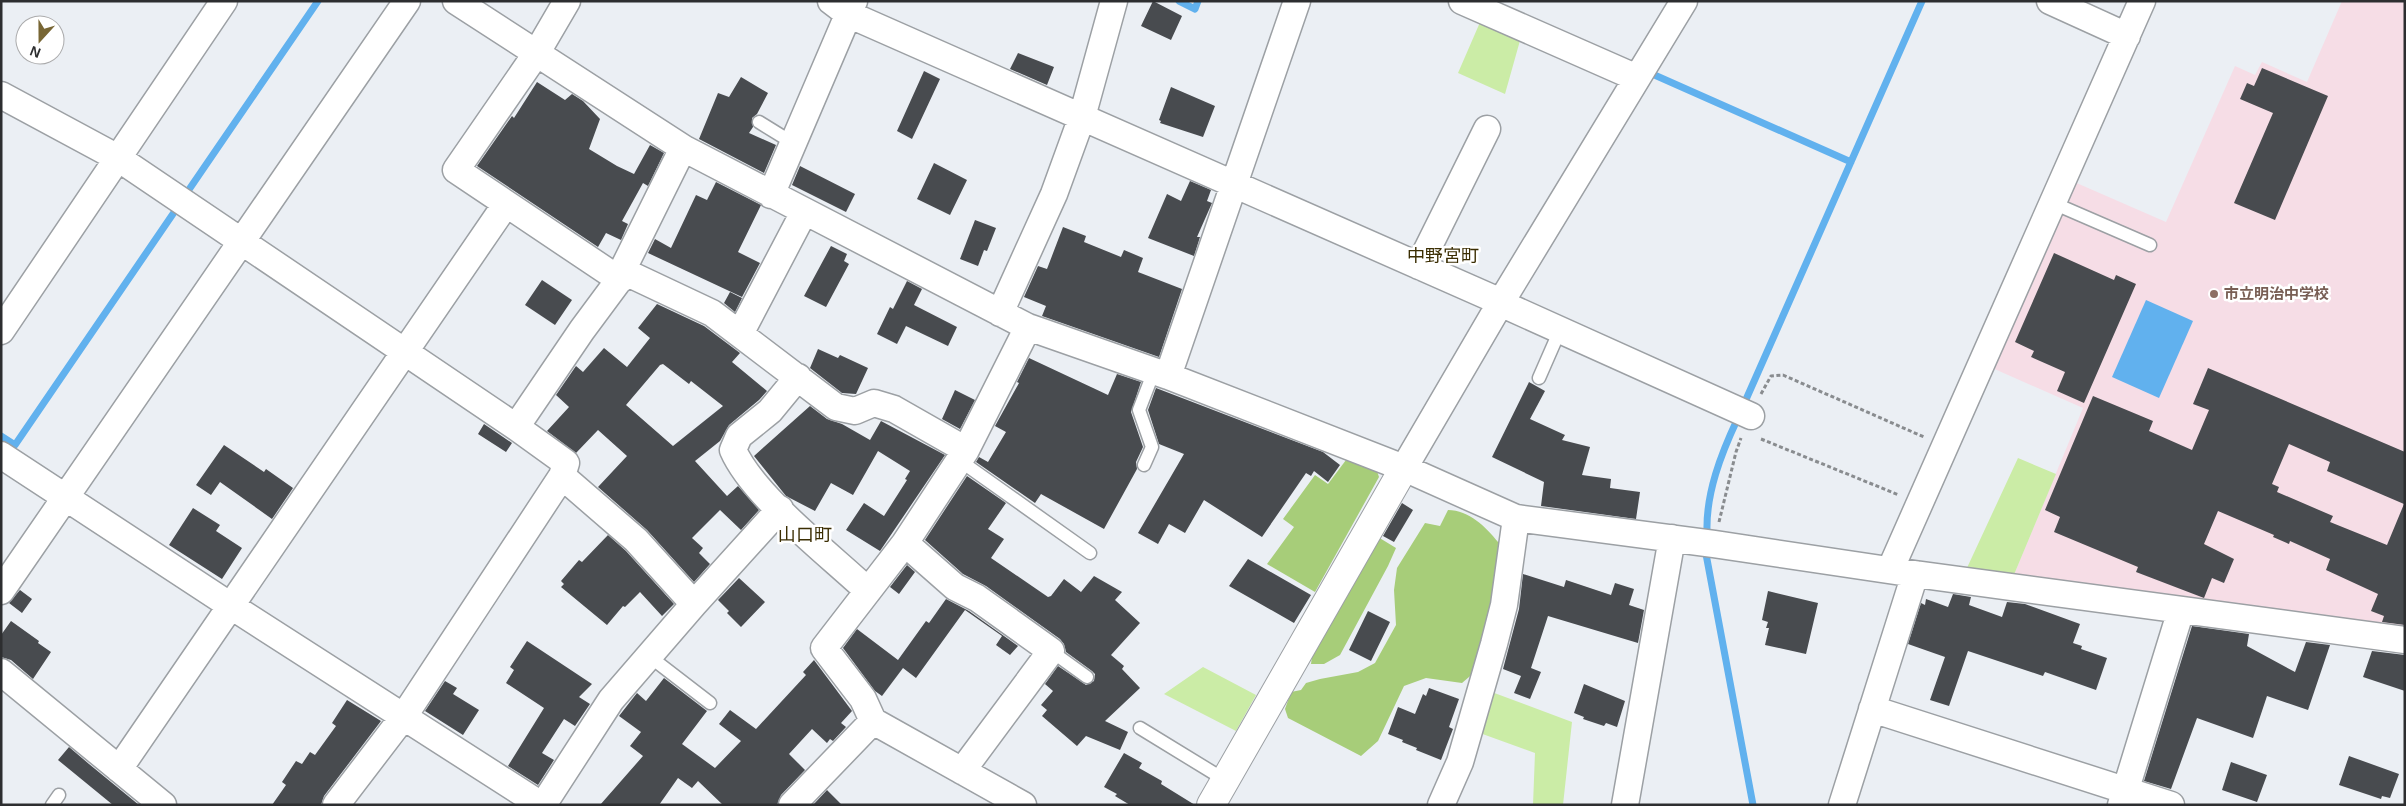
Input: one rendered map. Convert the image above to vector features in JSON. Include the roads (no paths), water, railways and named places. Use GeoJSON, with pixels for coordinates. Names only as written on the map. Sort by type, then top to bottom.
{"type":"FeatureCollection","features":[{"type":"Feature","properties":{"kind":"street"},"geometry":{"type":"LineString","coordinates":[[1,331],[224,1]]}},
{"type":"Feature","properties":{"kind":"street"},"geometry":{"type":"LineString","coordinates":[[1,591],[407,1]]}},
{"type":"Feature","properties":{"kind":"street"},"geometry":{"type":"LineString","coordinates":[[456,1],[683,148],[1028,328],[1161,374],[1404,468],[1516,518],[2405,640]]}},
{"type":"Feature","properties":{"kind":"street"},"geometry":{"type":"LineString","coordinates":[[567,1],[536,54],[456,170],[506,204],[623,276],[712,313],[836,407],[855,411],[874,403],[894,409],[963,455]]}},
{"type":"Feature","properties":{"kind":"street"},"geometry":{"type":"LineString","coordinates":[[1000,313],[1054,194],[1082,117],[1114,1]]}},
{"type":"Feature","properties":{"kind":"street"},"geometry":{"type":"LineString","coordinates":[[1161,374],[1233,184],[1297,1]]}},
{"type":"Feature","properties":{"kind":"street"},"geometry":{"type":"LineString","coordinates":[[1462,1],[1512,12],[1637,78]]}},
{"type":"Feature","properties":{"kind":"street"},"geometry":{"type":"LineString","coordinates":[[2050,1],[2127,36]]}},
{"type":"Feature","properties":{"kind":"street"},"geometry":{"type":"LineString","coordinates":[[1842,805],[1872,709],[1920,503],[2142,1]]}},
{"type":"Feature","properties":{"kind":"street"},"geometry":{"type":"LineString","coordinates":[[1211,805],[1500,302],[1637,78],[1678,3]]}},
{"type":"Feature","properties":{"kind":"street"},"geometry":{"type":"LineString","coordinates":[[770,195],[793,143],[844,5],[1082,117],[1500,302],[1748,424]]}},
{"type":"Feature","properties":{"kind":"street"},"geometry":{"type":"LineString","coordinates":[[1,94],[118,158],[516,427],[566,463],[562,476],[404,716],[336,805]]}},
{"type":"Feature","properties":{"kind":"street"},"geometry":{"type":"LineString","coordinates":[[1419,266],[1487,130]]}},
{"type":"Feature","properties":{"kind":"street"},"geometry":{"type":"LineString","coordinates":[[516,427],[582,330],[623,276],[625,265],[683,148]]}},
{"type":"Feature","properties":{"kind":"street"},"geometry":{"type":"LineString","coordinates":[[119,768],[506,204]]}},
{"type":"Feature","properties":{"kind":"street"},"geometry":{"type":"LineString","coordinates":[[740,334],[804,212]]}},
{"type":"Feature","properties":{"kind":"street"},"geometry":{"type":"LineString","coordinates":[[1012,802],[962,771],[873,721],[863,699],[824,648],[905,542],[963,455],[1028,328]]}},
{"type":"Feature","properties":{"kind":"street"},"geometry":{"type":"LineString","coordinates":[[798,377],[770,411],[738,436],[733,450],[746,472],[780,510],[868,590]]}},
{"type":"Feature","properties":{"kind":"street"},"geometry":{"type":"LineString","coordinates":[[1,455],[230,606],[542,805],[611,700],[694,604],[780,510]]}},
{"type":"Feature","properties":{"kind":"street"},"geometry":{"type":"LineString","coordinates":[[562,476],[636,540],[694,604]]}},
{"type":"Feature","properties":{"kind":"street"},"geometry":{"type":"LineString","coordinates":[[1441,805],[1460,762],[1494,644],[1504,605],[1516,518]]}},
{"type":"Feature","properties":{"kind":"street"},"geometry":{"type":"LineString","coordinates":[[1625,805],[1672,538]]}},
{"type":"Feature","properties":{"kind":"street"},"geometry":{"type":"LineString","coordinates":[[905,542],[955,587],[977,598],[1052,651],[962,771]]}},
{"type":"Feature","properties":{"kind":"street"},"geometry":{"type":"LineString","coordinates":[[2123,797],[2181,610]]}},
{"type":"Feature","properties":{"kind":"street"},"geometry":{"type":"LineString","coordinates":[[1,672],[163,805]]}},
{"type":"Feature","properties":{"kind":"street"},"geometry":{"type":"LineString","coordinates":[[1872,709],[2123,797],[2172,805]]}},
{"type":"Feature","properties":{"kind":"street"},"geometry":{"type":"LineString","coordinates":[[792,805],[873,721]]}},
{"type":"Feature","properties":{"kind":"lane"},"geometry":{"type":"LineString","coordinates":[[759,122],[793,143]]}},
{"type":"Feature","properties":{"kind":"lane"},"geometry":{"type":"LineString","coordinates":[[2053,203],[2150,246]]}},
{"type":"Feature","properties":{"kind":"lane"},"geometry":{"type":"LineString","coordinates":[[1539,378],[1560,330]]}},
{"type":"Feature","properties":{"kind":"lane"},"geometry":{"type":"LineString","coordinates":[[1144,465],[1152,447],[1138,410],[1161,374]]}},
{"type":"Feature","properties":{"kind":"lane"},"geometry":{"type":"LineString","coordinates":[[963,455],[1090,553]]}},
{"type":"Feature","properties":{"kind":"lane"},"geometry":{"type":"LineString","coordinates":[[1052,651],[1087,677]]}},
{"type":"Feature","properties":{"kind":"lane"},"geometry":{"type":"LineString","coordinates":[[649,656],[710,703]]}},
{"type":"Feature","properties":{"kind":"lane"},"geometry":{"type":"LineString","coordinates":[[1140,728],[1225,780]]}},
{"type":"Feature","properties":{"kind":"water"},"geometry":{"type":"Polygon","coordinates":[[[2146,300],[2193,321],[2159,398],[2112,377],[2146,300]]]}},
{"type":"Feature","properties":{"kind":"waterway"},"geometry":{"type":"LineString","coordinates":[[188,191],[318,1]]}},
{"type":"Feature","properties":{"kind":"waterway"},"geometry":{"type":"LineString","coordinates":[[1179,1],[1195,9],[1198,1]]}},
{"type":"Feature","properties":{"kind":"waterway"},"geometry":{"type":"LineString","coordinates":[[1744,404],[1922,1]]}},
{"type":"Feature","properties":{"kind":"waterway"},"geometry":{"type":"LineString","coordinates":[[1650,73],[1851,162]]}},
{"type":"Feature","properties":{"kind":"waterway"},"geometry":{"type":"LineString","coordinates":[[1,436],[15,445],[177,208]]}},
{"type":"Feature","properties":{"kind":"waterway"},"geometry":{"type":"LineString","coordinates":[[1707,531],[1707,517],[1712,488],[1725,446],[1737,420]]}},
{"type":"Feature","properties":{"kind":"waterway"},"geometry":{"type":"LineString","coordinates":[[1706,554],[1753,805]]}},
{"type":"Feature","properties":{"kind":"place","name":"市立明治中学校"},"geometry":{"type":"Point","coordinates":[2214,294]}},
{"type":"Feature","properties":{"kind":"district","name":"中野宮町"},"geometry":{"type":"Point","coordinates":[1443,256]}},
{"type":"Feature","properties":{"kind":"district","name":"山口町"},"geometry":{"type":"Point","coordinates":[805,535]}}]}
